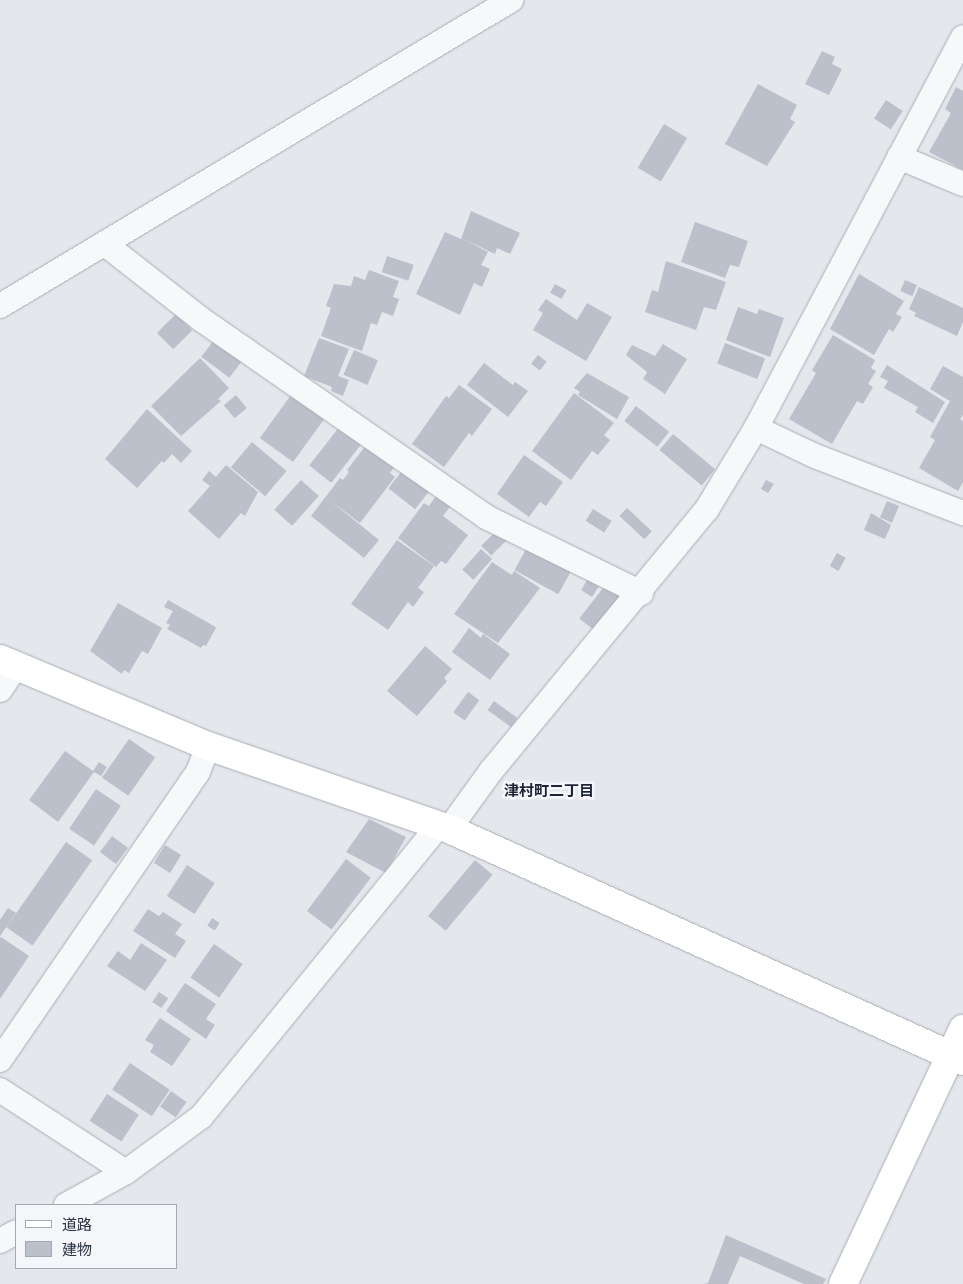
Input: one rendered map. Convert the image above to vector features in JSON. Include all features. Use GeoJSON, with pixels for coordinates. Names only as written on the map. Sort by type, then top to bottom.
{"type":"FeatureCollection","features":[{"type":"Feature","properties":{"kind":"street"},"geometry":{"type":"LineString","coordinates":[[0,306],[511,0]]}},
{"type":"Feature","properties":{"kind":"street"},"geometry":{"type":"LineString","coordinates":[[68,1204],[126,1172],[201,1117],[492,771],[707,509],[756,428],[963,37]]}},
{"type":"Feature","properties":{"kind":"street"},"geometry":{"type":"LineString","coordinates":[[899,157],[963,184]]}},
{"type":"Feature","properties":{"kind":"street"},"geometry":{"type":"LineString","coordinates":[[105,244],[202,320],[486,517],[640,593]]}},
{"type":"Feature","properties":{"kind":"street"},"geometry":{"type":"LineString","coordinates":[[756,428],[815,456],[963,514]]}},
{"type":"Feature","properties":{"kind":"street"},"geometry":{"type":"LineString","coordinates":[[0,690],[8,663],[208,746],[444,827],[957,1058]]}},
{"type":"Feature","properties":{"kind":"street"},"geometry":{"type":"LineString","coordinates":[[0,1060],[198,772],[208,746]]}},
{"type":"Feature","properties":{"kind":"street"},"geometry":{"type":"LineString","coordinates":[[843,1284],[957,1058],[963,1029]]}},
{"type":"Feature","properties":{"kind":"street"},"geometry":{"type":"LineString","coordinates":[[0,1090],[126,1172]]}},
{"type":"Feature","properties":{"kind":"street"},"geometry":{"type":"LineString","coordinates":[[0,1241],[15,1233]]}},
{"type":"Feature","properties":{"kind":"building"},"geometry":{"type":"Polygon","coordinates":[[[822,51],[835,57],[832,64],[842,69],[829,95],[805,84],[822,51]]]}},
{"type":"Feature","properties":{"kind":"building"},"geometry":{"type":"Polygon","coordinates":[[[758,84],[797,105],[790,119],[795,122],[767,166],[725,144],[758,84]]]}},
{"type":"Feature","properties":{"kind":"building"},"geometry":{"type":"Polygon","coordinates":[[[956,87],[963,91],[963,170],[929,152],[951,113],[945,109],[956,87]]]}},
{"type":"Feature","properties":{"kind":"building"},"geometry":{"type":"Polygon","coordinates":[[[886,100],[903,111],[891,129],[874,118],[886,100]]]}},
{"type":"Feature","properties":{"kind":"building"},"geometry":{"type":"Polygon","coordinates":[[[664,124],[687,138],[661,182],[638,168],[664,124]]]}},
{"type":"Feature","properties":{"kind":"building"},"geometry":{"type":"Polygon","coordinates":[[[471,211],[520,233],[510,254],[497,248],[495,254],[463,239],[488,252],[481,265],[490,269],[482,287],[474,283],[460,315],[416,294],[445,232],[461,239],[471,211]]]}},
{"type":"Feature","properties":{"kind":"building"},"geometry":{"type":"Polygon","coordinates":[[[695,222],[748,241],[739,267],[730,265],[725,278],[681,262],[695,222]]]}},
{"type":"Feature","properties":{"kind":"building"},"geometry":{"type":"Polygon","coordinates":[[[387,256],[414,265],[408,281],[382,272],[387,256]]]}},
{"type":"Feature","properties":{"kind":"building"},"geometry":{"type":"Polygon","coordinates":[[[666,261],[726,282],[716,310],[704,307],[696,330],[645,312],[652,290],[658,292],[666,261]]]}},
{"type":"Feature","properties":{"kind":"building"},"geometry":{"type":"Polygon","coordinates":[[[369,270],[399,281],[393,297],[399,299],[393,316],[382,312],[377,325],[371,323],[362,351],[321,336],[331,308],[326,306],[334,284],[351,286],[354,276],[365,280],[369,270]]]}},
{"type":"Feature","properties":{"kind":"building"},"geometry":{"type":"Polygon","coordinates":[[[859,274],[904,301],[896,314],[902,317],[893,332],[889,329],[874,355],[830,329],[859,274]]]}},
{"type":"Feature","properties":{"kind":"building"},"geometry":{"type":"Polygon","coordinates":[[[905,280],[917,285],[912,296],[900,291],[905,280]]]}},
{"type":"Feature","properties":{"kind":"building"},"geometry":{"type":"Polygon","coordinates":[[[555,284],[566,290],[562,299],[550,293],[555,284]]]}},
{"type":"Feature","properties":{"kind":"building"},"geometry":{"type":"Polygon","coordinates":[[[919,287],[963,308],[963,322],[957,336],[914,316],[916,313],[909,309],[919,287]]]}},
{"type":"Feature","properties":{"kind":"building"},"geometry":{"type":"Polygon","coordinates":[[[546,299],[577,320],[587,303],[612,317],[586,361],[533,330],[543,313],[538,310],[546,299]]]}},
{"type":"Feature","properties":{"kind":"building"},"geometry":{"type":"Polygon","coordinates":[[[738,307],[757,314],[759,309],[784,318],[770,357],[726,340],[738,307]]]}},
{"type":"Feature","properties":{"kind":"building"},"geometry":{"type":"Polygon","coordinates":[[[176,314],[192,330],[173,349],[157,333],[176,314]]]}},
{"type":"Feature","properties":{"kind":"building"},"geometry":{"type":"Polygon","coordinates":[[[833,335],[875,360],[871,368],[876,371],[868,384],[873,387],[863,404],[857,401],[832,444],[789,419],[816,373],[812,370],[833,335]]]}},
{"type":"Feature","properties":{"kind":"building"},"geometry":{"type":"Polygon","coordinates":[[[319,338],[349,349],[338,376],[349,380],[343,396],[331,391],[332,387],[304,376],[319,338]]]}},
{"type":"Feature","properties":{"kind":"building"},"geometry":{"type":"Polygon","coordinates":[[[214,340],[242,361],[229,378],[201,357],[214,340]]]}},
{"type":"Feature","properties":{"kind":"building"},"geometry":{"type":"Polygon","coordinates":[[[725,343],[765,358],[757,379],[717,364],[725,343]]]}},
{"type":"Feature","properties":{"kind":"building"},"geometry":{"type":"Polygon","coordinates":[[[663,344],[687,359],[665,394],[643,379],[647,372],[626,355],[632,345],[655,356],[663,344]]]}},
{"type":"Feature","properties":{"kind":"building"},"geometry":{"type":"Polygon","coordinates":[[[354,350],[378,360],[367,385],[343,375],[354,350]]]}},
{"type":"Feature","properties":{"kind":"building"},"geometry":{"type":"Polygon","coordinates":[[[538,355],[547,362],[540,370],[531,364],[538,355]]]}},
{"type":"Feature","properties":{"kind":"building"},"geometry":{"type":"Polygon","coordinates":[[[200,358],[229,388],[218,399],[221,401],[181,436],[151,406],[200,358]]]}},
{"type":"Feature","properties":{"kind":"building"},"geometry":{"type":"Polygon","coordinates":[[[484,363],[513,385],[515,382],[528,391],[508,417],[467,385],[484,363]]]}},
{"type":"Feature","properties":{"kind":"building"},"geometry":{"type":"Polygon","coordinates":[[[887,365],[945,402],[933,423],[915,412],[918,407],[884,388],[888,381],[880,377],[887,365]]]}},
{"type":"Feature","properties":{"kind":"building"},"geometry":{"type":"Polygon","coordinates":[[[943,366],[963,377],[963,415],[960,419],[963,421],[963,482],[958,491],[919,468],[935,440],[930,437],[950,401],[930,389],[943,366]]]}},
{"type":"Feature","properties":{"kind":"building"},"geometry":{"type":"Polygon","coordinates":[[[587,373],[629,397],[617,419],[578,395],[580,392],[574,388],[587,373]]]}},
{"type":"Feature","properties":{"kind":"building"},"geometry":{"type":"Polygon","coordinates":[[[459,385],[492,409],[472,436],[469,433],[444,467],[412,444],[446,396],[449,398],[459,385]]]}},
{"type":"Feature","properties":{"kind":"building"},"geometry":{"type":"Polygon","coordinates":[[[574,393],[614,423],[604,435],[610,440],[598,455],[592,451],[571,480],[532,451],[574,393]]]}},
{"type":"Feature","properties":{"kind":"building"},"geometry":{"type":"Polygon","coordinates":[[[236,395],[247,408],[235,418],[224,405],[236,395]]]}},
{"type":"Feature","properties":{"kind":"building"},"geometry":{"type":"Polygon","coordinates":[[[291,395],[324,419],[293,462],[260,438],[291,395]]]}},
{"type":"Feature","properties":{"kind":"building"},"geometry":{"type":"Polygon","coordinates":[[[636,406],[669,432],[657,447],[624,421],[636,406]]]}},
{"type":"Feature","properties":{"kind":"building"},"geometry":{"type":"Polygon","coordinates":[[[147,409],[192,451],[181,463],[172,454],[164,463],[162,461],[137,488],[105,459],[147,409]]]}},
{"type":"Feature","properties":{"kind":"building"},"geometry":{"type":"Polygon","coordinates":[[[340,426],[362,443],[331,483],[309,465],[340,426]]]}},
{"type":"Feature","properties":{"kind":"building"},"geometry":{"type":"Polygon","coordinates":[[[673,434],[715,469],[702,485],[660,450],[673,434]]]}},
{"type":"Feature","properties":{"kind":"building"},"geometry":{"type":"Polygon","coordinates":[[[252,442],[286,471],[265,496],[231,467],[252,442]]]}},
{"type":"Feature","properties":{"kind":"building"},"geometry":{"type":"Polygon","coordinates":[[[367,444],[395,466],[390,473],[395,477],[360,523],[328,499],[379,540],[364,558],[311,516],[340,478],[343,480],[349,472],[347,470],[367,444]]]}},
{"type":"Feature","properties":{"kind":"building"},"geometry":{"type":"Polygon","coordinates":[[[524,455],[563,482],[546,506],[540,502],[529,517],[497,494],[524,455]]]}},
{"type":"Feature","properties":{"kind":"building"},"geometry":{"type":"Polygon","coordinates":[[[226,465],[258,492],[245,516],[241,513],[219,539],[188,511],[210,486],[202,480],[209,471],[216,477],[226,465]]]}},
{"type":"Feature","properties":{"kind":"building"},"geometry":{"type":"Polygon","coordinates":[[[405,467],[432,488],[415,509],[388,488],[405,467]]]}},
{"type":"Feature","properties":{"kind":"building"},"geometry":{"type":"Polygon","coordinates":[[[301,480],[319,496],[292,526],[274,510],[301,480]]]}},
{"type":"Feature","properties":{"kind":"building"},"geometry":{"type":"Polygon","coordinates":[[[766,480],[774,484],[768,493],[761,489],[766,480]]]}},
{"type":"Feature","properties":{"kind":"building"},"geometry":{"type":"Polygon","coordinates":[[[438,493],[452,504],[443,516],[468,535],[446,564],[441,561],[436,567],[398,538],[424,503],[429,506],[438,493]]]}},
{"type":"Feature","properties":{"kind":"building"},"geometry":{"type":"Polygon","coordinates":[[[887,501],[899,506],[892,523],[880,518],[887,501]]]}},
{"type":"Feature","properties":{"kind":"building"},"geometry":{"type":"Polygon","coordinates":[[[627,508],[652,531],[644,539],[619,516],[627,508]]]}},
{"type":"Feature","properties":{"kind":"building"},"geometry":{"type":"Polygon","coordinates":[[[593,509],[612,521],[604,533],[586,521],[593,509]]]}},
{"type":"Feature","properties":{"kind":"building"},"geometry":{"type":"Polygon","coordinates":[[[871,513],[891,525],[885,539],[864,530],[871,513]]]}},
{"type":"Feature","properties":{"kind":"building"},"geometry":{"type":"Polygon","coordinates":[[[499,528],[509,538],[491,556],[481,546],[499,528]]]}},
{"type":"Feature","properties":{"kind":"building"},"geometry":{"type":"Polygon","coordinates":[[[397,540],[434,566],[418,588],[424,592],[413,607],[408,602],[388,630],[351,604],[397,540]]]}},
{"type":"Feature","properties":{"kind":"building"},"geometry":{"type":"Polygon","coordinates":[[[530,542],[574,566],[558,594],[514,570],[530,542]]]}},
{"type":"Feature","properties":{"kind":"building"},"geometry":{"type":"Polygon","coordinates":[[[481,549],[492,559],[473,580],[462,570],[481,549]]]}},
{"type":"Feature","properties":{"kind":"building"},"geometry":{"type":"Polygon","coordinates":[[[837,553],[846,558],[838,571],[830,566],[837,553]]]}},
{"type":"Feature","properties":{"kind":"building"},"geometry":{"type":"Polygon","coordinates":[[[492,562],[512,575],[514,571],[540,588],[498,643],[454,614],[492,562]]]}},
{"type":"Feature","properties":{"kind":"building"},"geometry":{"type":"Polygon","coordinates":[[[588,579],[599,586],[592,597],[581,590],[588,579]]]}},
{"type":"Feature","properties":{"kind":"building"},"geometry":{"type":"Polygon","coordinates":[[[607,583],[626,598],[598,633],[579,618],[607,583]]]}},
{"type":"Feature","properties":{"kind":"building"},"geometry":{"type":"Polygon","coordinates":[[[168,600],[216,628],[206,646],[203,645],[201,648],[167,629],[170,625],[166,623],[173,611],[164,607],[168,600]]]}},
{"type":"Feature","properties":{"kind":"building"},"geometry":{"type":"Polygon","coordinates":[[[118,603],[162,628],[148,654],[142,651],[129,673],[124,670],[122,674],[90,651],[118,603]]]}},
{"type":"Feature","properties":{"kind":"building"},"geometry":{"type":"Polygon","coordinates":[[[469,628],[481,638],[483,634],[510,654],[490,680],[452,652],[469,628]]]}},
{"type":"Feature","properties":{"kind":"building"},"geometry":{"type":"Polygon","coordinates":[[[425,646],[452,669],[444,678],[447,681],[417,716],[387,691],[425,646]]]}},
{"type":"Feature","properties":{"kind":"building"},"geometry":{"type":"Polygon","coordinates":[[[468,692],[479,700],[465,720],[453,712],[468,692]]]}},
{"type":"Feature","properties":{"kind":"building"},"geometry":{"type":"Polygon","coordinates":[[[494,701],[517,718],[511,727],[488,710],[494,701]]]}},
{"type":"Feature","properties":{"kind":"building"},"geometry":{"type":"Polygon","coordinates":[[[129,739],[155,757],[128,796],[102,778],[129,739]]]}},
{"type":"Feature","properties":{"kind":"building"},"geometry":{"type":"Polygon","coordinates":[[[65,751],[93,771],[99,762],[107,767],[101,776],[94,772],[58,822],[29,800],[65,751]]]}},
{"type":"Feature","properties":{"kind":"building"},"geometry":{"type":"Polygon","coordinates":[[[96,789],[121,806],[94,846],[69,829],[96,789]]]}},
{"type":"Feature","properties":{"kind":"building"},"geometry":{"type":"Polygon","coordinates":[[[369,819],[406,837],[386,873],[346,852],[369,819]]]}},
{"type":"Feature","properties":{"kind":"building"},"geometry":{"type":"Polygon","coordinates":[[[112,836],[128,848],[116,864],[100,852],[112,836]]]}},
{"type":"Feature","properties":{"kind":"building"},"geometry":{"type":"Polygon","coordinates":[[[66,842],[92,860],[33,946],[6,927],[66,842]]]}},
{"type":"Feature","properties":{"kind":"building"},"geometry":{"type":"Polygon","coordinates":[[[165,845],[181,855],[170,873],[154,863],[165,845]]]}},
{"type":"Feature","properties":{"kind":"building"},"geometry":{"type":"Polygon","coordinates":[[[346,859],[371,878],[332,930],[307,911],[346,859]]]}},
{"type":"Feature","properties":{"kind":"building"},"geometry":{"type":"Polygon","coordinates":[[[475,860],[493,875],[446,931],[428,916],[475,860]]]}},
{"type":"Feature","properties":{"kind":"building"},"geometry":{"type":"Polygon","coordinates":[[[187,865],[215,883],[195,914],[167,896],[187,865]]]}},
{"type":"Feature","properties":{"kind":"building"},"geometry":{"type":"Polygon","coordinates":[[[8,908],[16,913],[0,936],[0,920],[8,908]]]}},
{"type":"Feature","properties":{"kind":"building"},"geometry":{"type":"Polygon","coordinates":[[[148,909],[159,916],[163,912],[182,924],[175,934],[186,941],[175,958],[133,931],[148,909]]]}},
{"type":"Feature","properties":{"kind":"building"},"geometry":{"type":"Polygon","coordinates":[[[212,918],[220,923],[215,930],[207,926],[212,918]]]}},
{"type":"Feature","properties":{"kind":"building"},"geometry":{"type":"Polygon","coordinates":[[[0,938],[29,956],[0,999],[0,938]]]}},
{"type":"Feature","properties":{"kind":"building"},"geometry":{"type":"Polygon","coordinates":[[[141,943],[167,960],[145,991],[107,966],[118,951],[130,960],[141,943]]]}},
{"type":"Feature","properties":{"kind":"building"},"geometry":{"type":"Polygon","coordinates":[[[214,944],[243,964],[219,998],[190,978],[214,944]]]}},
{"type":"Feature","properties":{"kind":"building"},"geometry":{"type":"Polygon","coordinates":[[[185,983],[216,1004],[206,1019],[215,1025],[206,1039],[166,1011],[185,983]]]}},
{"type":"Feature","properties":{"kind":"building"},"geometry":{"type":"Polygon","coordinates":[[[159,992],[168,998],[161,1008],[152,1002],[159,992]]]}},
{"type":"Feature","properties":{"kind":"building"},"geometry":{"type":"Polygon","coordinates":[[[160,1018],[191,1039],[172,1066],[150,1052],[154,1045],[145,1040],[160,1018]]]}},
{"type":"Feature","properties":{"kind":"building"},"geometry":{"type":"Polygon","coordinates":[[[130,1063],[170,1090],[152,1116],[112,1090],[130,1063]]]}},
{"type":"Feature","properties":{"kind":"building"},"geometry":{"type":"Polygon","coordinates":[[[171,1091],[187,1102],[176,1117],[160,1107],[171,1091]]]}},
{"type":"Feature","properties":{"kind":"building"},"geometry":{"type":"Polygon","coordinates":[[[107,1094],[139,1115],[121,1142],[90,1121],[107,1094]]]}},
{"type":"Feature","properties":{"kind":"building"},"geometry":{"type":"Polygon","coordinates":[[[726,1235],[826,1279],[823,1284],[804,1284],[740,1256],[728,1284],[704,1284],[708,1283],[726,1235]]]}},
{"type":"Feature","properties":{"kind":"district","name":"津村町二丁目"},"geometry":{"type":"Point","coordinates":[549,791]}}]}
